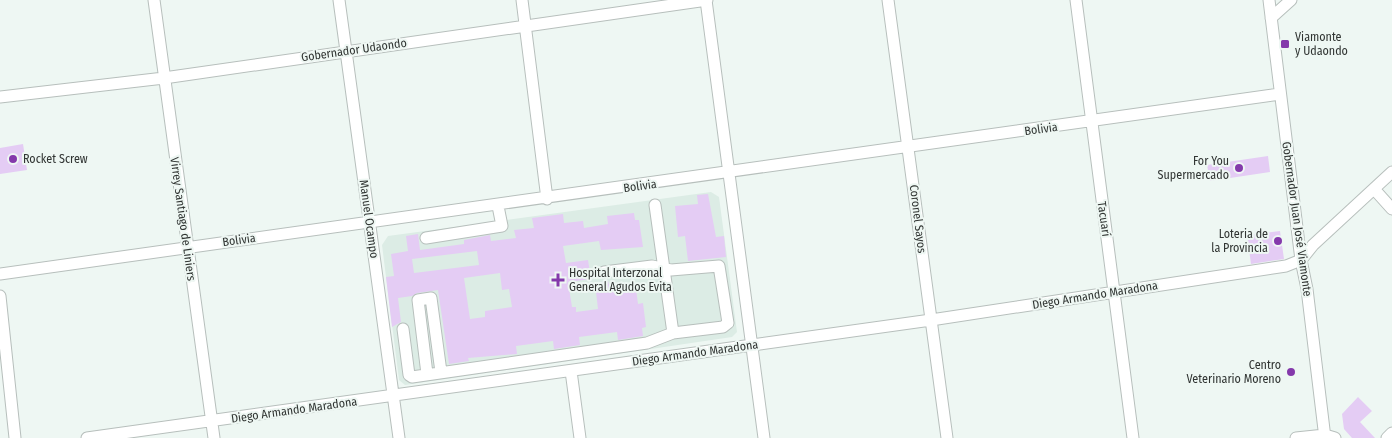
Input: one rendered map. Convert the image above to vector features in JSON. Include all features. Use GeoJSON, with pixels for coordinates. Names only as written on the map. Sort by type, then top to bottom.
{"type":"FeatureCollection","features":[{"type":"Feature","properties":{"kind":"street","name":"Virrey Santiago de Liniers"},"geometry":{"type":"LineString","coordinates":[[154,0],[214,438]]}},
{"type":"Feature","properties":{"kind":"street","name":"Manuel Ocampo"},"geometry":{"type":"LineString","coordinates":[[339,0],[388,346],[399,438]]}},
{"type":"Feature","properties":{"kind":"street"},"geometry":{"type":"LineString","coordinates":[[522,0],[547,199]]}},
{"type":"Feature","properties":{"kind":"street","name":"Gobernador Udaondo"},"geometry":{"type":"LineString","coordinates":[[0,97],[164,78],[707,0]]}},
{"type":"Feature","properties":{"kind":"street"},"geometry":{"type":"LineString","coordinates":[[707,0],[764,438]]}},
{"type":"Feature","properties":{"kind":"street","name":"Coronel Sayos"},"geometry":{"type":"LineString","coordinates":[[888,0],[947,438]]}},
{"type":"Feature","properties":{"kind":"street","name":"Tacuarí"},"geometry":{"type":"LineString","coordinates":[[1076,0],[1133,438]]}},
{"type":"Feature","properties":{"kind":"street","name":"Gobernador Juan José Viamonte"},"geometry":{"type":"LineString","coordinates":[[1269,0],[1300,260],[1307,289],[1328,437]]}},
{"type":"Feature","properties":{"kind":"street"},"geometry":{"type":"LineString","coordinates":[[1271,18],[1291,0]]}},
{"type":"Feature","properties":{"kind":"street","name":"Bolivia"},"geometry":{"type":"LineString","coordinates":[[0,274],[498,206],[1280,94]]}},
{"type":"Feature","properties":{"kind":"street"},"geometry":{"type":"LineString","coordinates":[[1300,260],[1313,245],[1392,172]]}},
{"type":"Feature","properties":{"kind":"street"},"geometry":{"type":"LineString","coordinates":[[1374,189],[1392,209]]}},
{"type":"Feature","properties":{"kind":"street"},"geometry":{"type":"LineString","coordinates":[[426,238],[502,226],[498,206]]}},
{"type":"Feature","properties":{"kind":"street"},"geometry":{"type":"LineString","coordinates":[[655,206],[662,268],[673,333]]}},
{"type":"Feature","properties":{"kind":"street","name":"Diego Armando Maradona"},"geometry":{"type":"LineString","coordinates":[[87,438],[931,320],[1286,266],[1300,260]]}},
{"type":"Feature","properties":{"kind":"street"},"geometry":{"type":"LineString","coordinates":[[403,329],[410,376],[654,341],[673,333],[726,325],[728,320],[726,297],[719,266],[672,270],[652,266],[604,272]]}},
{"type":"Feature","properties":{"kind":"street"},"geometry":{"type":"LineString","coordinates":[[726,297],[744,295]]}},
{"type":"Feature","properties":{"kind":"street"},"geometry":{"type":"LineString","coordinates":[[0,296],[3,364],[15,438]]}},
{"type":"Feature","properties":{"kind":"street"},"geometry":{"type":"LineString","coordinates":[[427,374],[418,300],[431,298],[441,372]]}},
{"type":"Feature","properties":{"kind":"street"},"geometry":{"type":"LineString","coordinates":[[388,346],[437,338]]}},
{"type":"Feature","properties":{"kind":"street"},"geometry":{"type":"LineString","coordinates":[[654,341],[657,357]]}},
{"type":"Feature","properties":{"kind":"street"},"geometry":{"type":"LineString","coordinates":[[488,365],[491,382]]}},
{"type":"Feature","properties":{"kind":"street"},"geometry":{"type":"LineString","coordinates":[[571,371],[580,438]]}},
{"type":"Feature","properties":{"kind":"street"},"geometry":{"type":"LineString","coordinates":[[1387,438],[1392,433]]}},
{"type":"Feature","properties":{"kind":"street"},"geometry":{"type":"LineString","coordinates":[[1296,438],[1328,437]]}},
{"type":"Feature","properties":{"kind":"shaded area","name":"Hospital Interzonal General Agudos Evita"},"geometry":{"type":"Polygon","coordinates":[[[711,192],[719,197],[737,332],[732,337],[405,385],[399,380],[382,245],[388,236],[711,192]]]}},
{"type":"Feature","properties":{"kind":"building","name":"Rocket Screw"},"geometry":{"type":"Polygon","coordinates":[[[23,144],[27,170],[0,174],[0,148],[23,144]]]}},
{"type":"Feature","properties":{"kind":"building","name":"For You Supermercado"},"geometry":{"type":"Polygon","coordinates":[[[1268,156],[1270,172],[1210,181],[1207,165],[1268,156]]]}},
{"type":"Feature","properties":{"kind":"building"},"geometry":{"type":"Polygon","coordinates":[[[708,194],[716,237],[724,236],[726,257],[688,261],[685,236],[678,237],[675,206],[698,204],[697,195],[708,194]]]}},
{"type":"Feature","properties":{"kind":"building"},"geometry":{"type":"Polygon","coordinates":[[[634,213],[635,220],[639,220],[643,247],[601,250],[599,241],[563,246],[566,263],[588,260],[591,279],[568,282],[572,307],[576,307],[576,312],[598,309],[595,283],[608,281],[611,292],[636,289],[638,304],[643,303],[646,327],[642,328],[643,336],[618,340],[617,332],[579,337],[580,345],[554,349],[553,341],[516,346],[517,354],[468,358],[469,361],[449,364],[438,290],[398,298],[401,322],[392,327],[386,277],[394,276],[391,254],[408,251],[406,236],[418,234],[420,250],[464,244],[464,240],[490,235],[491,241],[516,238],[514,230],[534,228],[532,218],[563,214],[564,223],[583,221],[584,228],[608,224],[607,216],[634,213]],[[477,251],[412,259],[414,273],[479,265],[477,251]],[[500,273],[464,278],[470,319],[485,317],[485,311],[512,307],[509,289],[502,290],[500,273]]]}},
{"type":"Feature","properties":{"kind":"building"},"geometry":{"type":"Polygon","coordinates":[[[1280,231],[1284,259],[1251,264],[1247,235],[1280,231]]]}},
{"type":"Feature","properties":{"kind":"building"},"geometry":{"type":"Polygon","coordinates":[[[1358,397],[1372,411],[1360,422],[1375,438],[1352,438],[1344,429],[1342,414],[1358,397]]]}},
{"type":"Feature","properties":{"kind":"place","name":"Viamonte y Udaondo"},"geometry":{"type":"Point","coordinates":[1285,44]}},
{"type":"Feature","properties":{"kind":"place","name":"Rocket Screw"},"geometry":{"type":"Point","coordinates":[13,159]}},
{"type":"Feature","properties":{"kind":"place","name":"For You Supermercado"},"geometry":{"type":"Point","coordinates":[1239,168]}},
{"type":"Feature","properties":{"kind":"place","name":"Loteria de la Provincia"},"geometry":{"type":"Point","coordinates":[1278,241]}},
{"type":"Feature","properties":{"kind":"place","name":"Hospital Interzonal General Agudos Evita"},"geometry":{"type":"Point","coordinates":[558,280]}},
{"type":"Feature","properties":{"kind":"place","name":"Centro Veterinario Moreno"},"geometry":{"type":"Point","coordinates":[1291,372]}}]}
